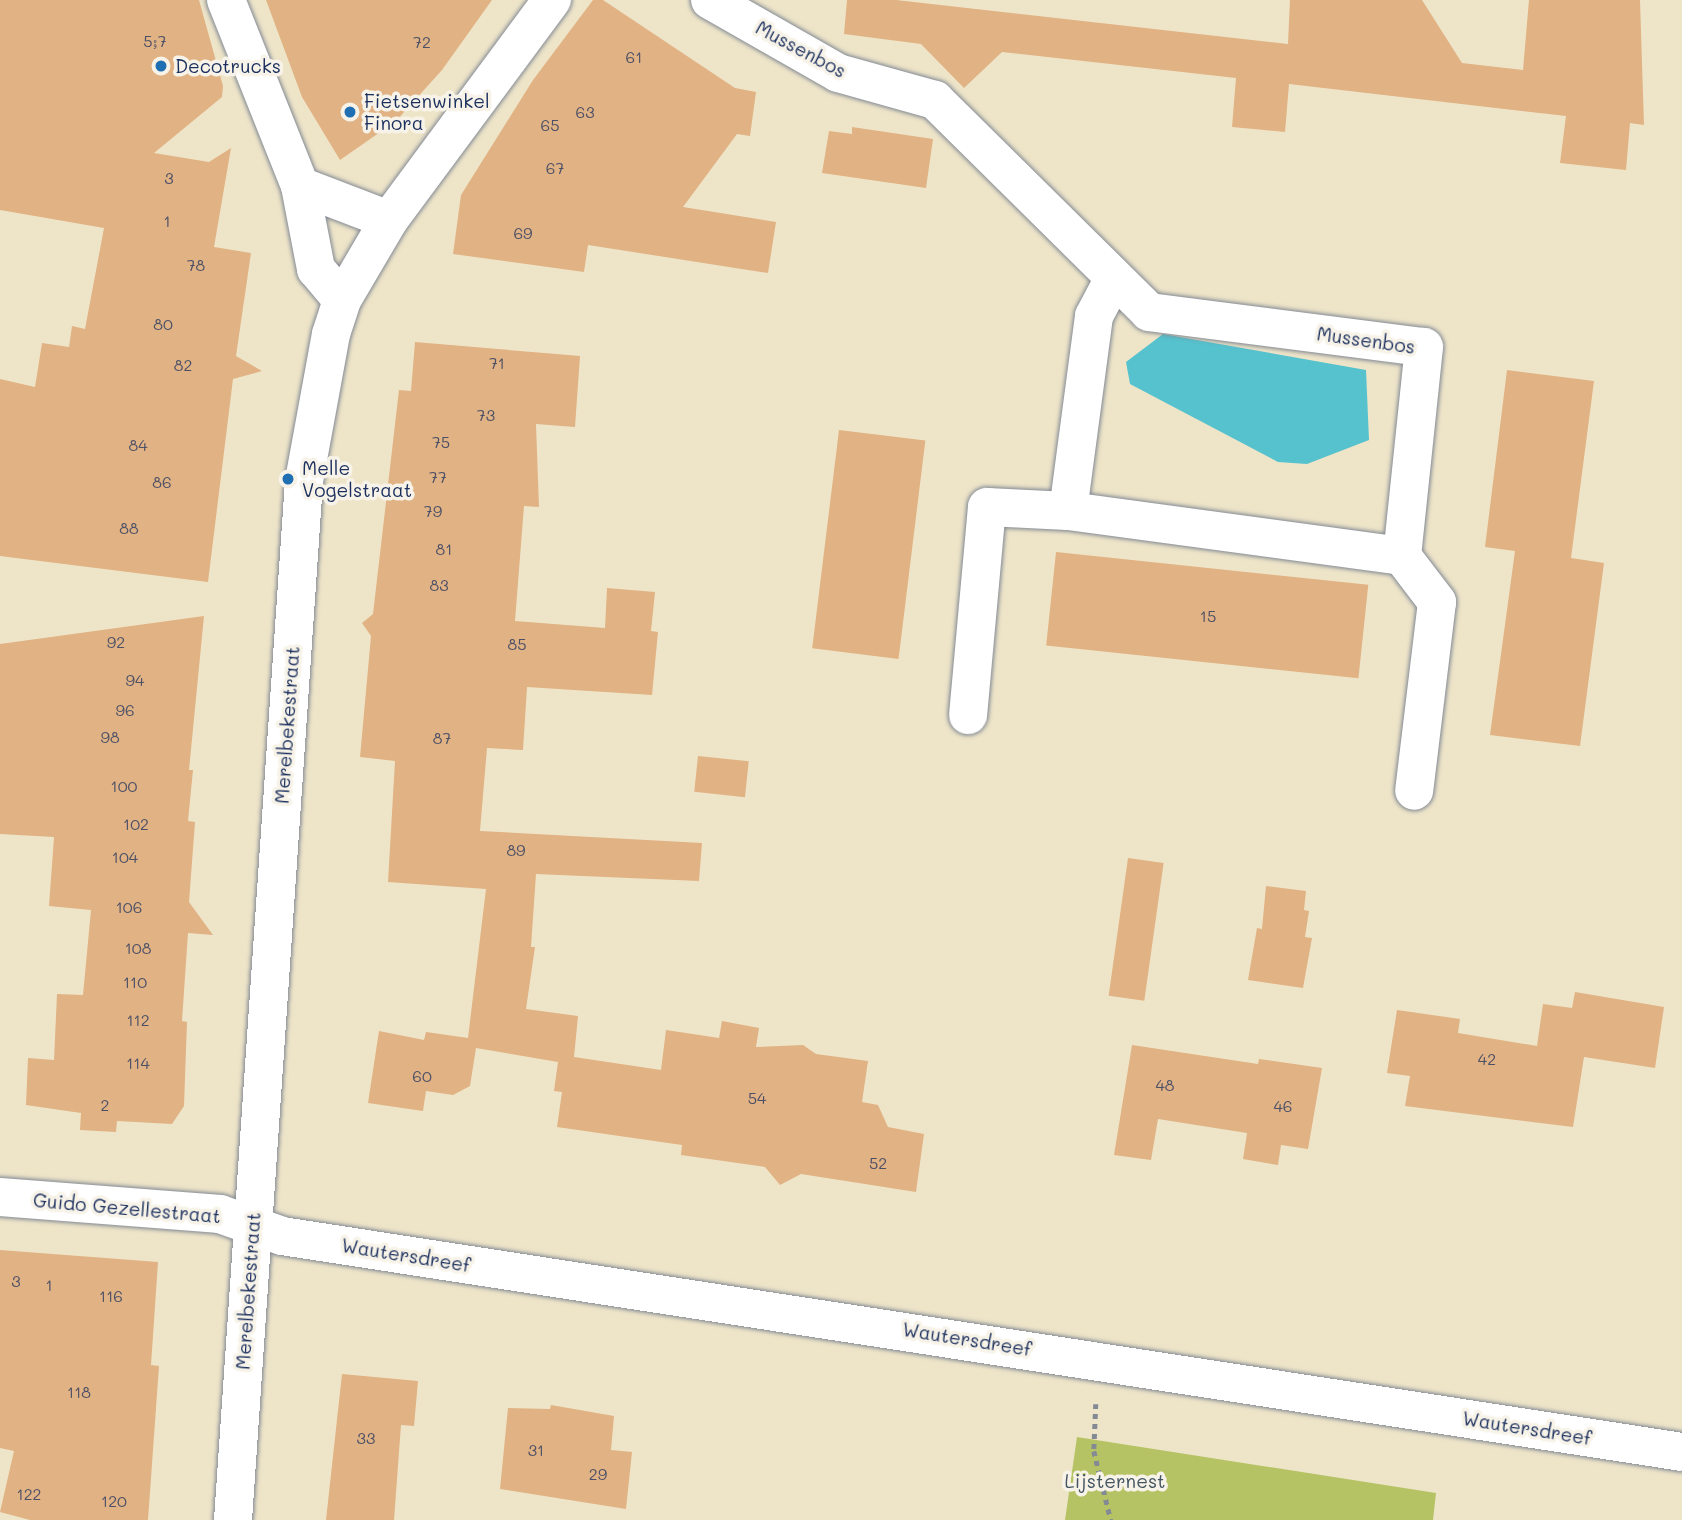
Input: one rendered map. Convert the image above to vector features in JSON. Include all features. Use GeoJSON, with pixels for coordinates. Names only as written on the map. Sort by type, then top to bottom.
{"type":"FeatureCollection","features":[{"type":"Feature","properties":{"kind":"street"},"geometry":{"type":"LineString","coordinates":[[226,0],[300,186],[316,269],[342,300]]}},
{"type":"Feature","properties":{"kind":"street","name":"Merelbekestraat"},"geometry":{"type":"LineString","coordinates":[[233,1520],[304,481],[342,300],[389,220],[552,0]]}},
{"type":"Feature","properties":{"kind":"street","name":"Mussenbos"},"geometry":{"type":"LineString","coordinates":[[710,0],[838,73],[934,100],[1149,312],[1424,347],[1402,556]]}},
{"type":"Feature","properties":{"kind":"street"},"geometry":{"type":"LineString","coordinates":[[300,186],[389,220]]}},
{"type":"Feature","properties":{"kind":"street"},"geometry":{"type":"LineString","coordinates":[[1068,512],[1094,316],[1114,278]]}},
{"type":"Feature","properties":{"kind":"street"},"geometry":{"type":"LineString","coordinates":[[968,715],[987,507],[1068,512],[1402,556],[1437,601],[1414,791]]}},
{"type":"Feature","properties":{"kind":"street","name":"Guido Gezellestraat"},"geometry":{"type":"LineString","coordinates":[[0,1197],[220,1214],[253,1225]]}},
{"type":"Feature","properties":{"kind":"street","name":"Wautersdreef"},"geometry":{"type":"LineString","coordinates":[[253,1225],[303,1239],[1104,1360],[1682,1452]]}},
{"type":"Feature","properties":{"kind":"path"},"geometry":{"type":"LineString","coordinates":[[1104,1360],[1094,1451],[1111,1520]]}},
{"type":"Feature","properties":{"kind":"green space","name":"Lijsternest"},"geometry":{"type":"Polygon","coordinates":[[[1077,1437],[1436,1493],[1433,1520],[1065,1520],[1077,1437]]]}},
{"type":"Feature","properties":{"kind":"water"},"geometry":{"type":"Polygon","coordinates":[[[1163,334],[1366,370],[1369,440],[1307,464],[1278,462],[1130,384],[1126,362],[1163,334]]]}},
{"type":"Feature","properties":{"kind":"building"},"geometry":{"type":"Polygon","coordinates":[[[0,0],[199,0],[223,86],[222,97],[154,153],[209,162],[231,148],[214,247],[251,253],[236,356],[262,371],[233,379],[208,582],[0,556],[0,379],[35,387],[42,343],[69,347],[72,326],[85,329],[104,228],[0,210],[0,0]]]}},
{"type":"Feature","properties":{"kind":"building"},"geometry":{"type":"Polygon","coordinates":[[[266,0],[492,0],[442,70],[396,121],[340,160],[302,97],[266,0]]]}},
{"type":"Feature","properties":{"kind":"building"},"geometry":{"type":"Polygon","coordinates":[[[593,0],[603,0],[735,88],[756,92],[750,136],[737,134],[683,207],[776,222],[768,273],[588,245],[584,272],[453,254],[461,195],[533,80],[593,0]]]}},
{"type":"Feature","properties":{"kind":"building"},"geometry":{"type":"Polygon","coordinates":[[[847,0],[896,0],[1288,44],[1290,0],[1422,0],[1462,63],[1523,70],[1529,0],[1640,0],[1644,125],[1630,123],[1626,170],[1560,163],[1566,116],[1289,84],[1285,132],[1232,127],[1236,78],[1002,52],[964,88],[921,44],[844,34],[847,0]]]}},
{"type":"Feature","properties":{"kind":"building"},"geometry":{"type":"Polygon","coordinates":[[[852,127],[933,139],[926,188],[822,173],[829,131],[852,134],[852,127]]]}},
{"type":"Feature","properties":{"kind":"building"},"geometry":{"type":"Polygon","coordinates":[[[415,342],[580,356],[575,427],[536,424],[539,507],[524,506],[515,621],[605,628],[607,588],[655,592],[651,631],[658,632],[652,695],[527,687],[523,750],[487,748],[480,831],[702,843],[699,881],[536,874],[531,947],[535,947],[526,1009],[578,1016],[574,1057],[661,1070],[666,1030],[719,1038],[722,1021],[759,1028],[756,1047],[803,1045],[816,1054],[868,1061],[862,1102],[878,1105],[888,1127],[924,1134],[916,1192],[801,1174],[780,1185],[765,1167],[681,1155],[682,1145],[557,1127],[562,1092],[554,1091],[558,1062],[476,1048],[470,1086],[453,1095],[426,1091],[423,1111],[368,1103],[379,1031],[424,1040],[426,1032],[468,1038],[486,889],[388,882],[395,761],[360,757],[371,636],[362,623],[373,614],[399,390],[411,391],[415,342]]]}},
{"type":"Feature","properties":{"kind":"building"},"geometry":{"type":"Polygon","coordinates":[[[1507,370],[1594,381],[1571,558],[1604,563],[1580,746],[1490,735],[1515,551],[1485,547],[1507,370]]]}},
{"type":"Feature","properties":{"kind":"building"},"geometry":{"type":"Polygon","coordinates":[[[839,430],[925,441],[899,659],[812,648],[839,430]]]}},
{"type":"Feature","properties":{"kind":"building"},"geometry":{"type":"Polygon","coordinates":[[[1056,552],[1368,585],[1358,678],[1046,645],[1056,552]]]}},
{"type":"Feature","properties":{"kind":"building"},"geometry":{"type":"Polygon","coordinates":[[[204,616],[189,770],[193,770],[188,821],[195,822],[189,902],[213,935],[188,933],[182,1021],[187,1022],[184,1106],[172,1124],[117,1121],[116,1132],[80,1130],[81,1113],[26,1105],[28,1058],[54,1060],[57,994],[83,995],[91,910],[49,906],[54,837],[0,834],[0,644],[204,616]]]}},
{"type":"Feature","properties":{"kind":"building"},"geometry":{"type":"Polygon","coordinates":[[[698,756],[749,761],[745,797],[694,792],[698,756]]]}},
{"type":"Feature","properties":{"kind":"building"},"geometry":{"type":"Polygon","coordinates":[[[1128,858],[1164,863],[1144,1001],[1109,996],[1128,858]]]}},
{"type":"Feature","properties":{"kind":"building"},"geometry":{"type":"Polygon","coordinates":[[[1266,886],[1306,891],[1304,910],[1309,911],[1305,937],[1312,938],[1303,988],[1248,980],[1257,928],[1262,929],[1266,886]]]}},
{"type":"Feature","properties":{"kind":"building"},"geometry":{"type":"Polygon","coordinates":[[[1575,992],[1664,1007],[1655,1068],[1584,1057],[1573,1127],[1405,1106],[1410,1076],[1387,1073],[1397,1010],[1460,1019],[1458,1033],[1537,1046],[1543,1004],[1572,1008],[1575,992]]]}},
{"type":"Feature","properties":{"kind":"building"},"geometry":{"type":"Polygon","coordinates":[[[1132,1045],[1258,1064],[1259,1059],[1322,1068],[1308,1149],[1281,1145],[1278,1165],[1243,1159],[1247,1133],[1158,1119],[1151,1160],[1114,1155],[1132,1045]]]}},
{"type":"Feature","properties":{"kind":"building"},"geometry":{"type":"Polygon","coordinates":[[[0,1250],[158,1262],[151,1365],[159,1366],[148,1520],[30,1520],[0,1512],[14,1451],[0,1448],[0,1250]]]}},
{"type":"Feature","properties":{"kind":"building"},"geometry":{"type":"Polygon","coordinates":[[[342,1374],[418,1381],[414,1426],[401,1425],[394,1520],[326,1520],[342,1374]]]}},
{"type":"Feature","properties":{"kind":"building"},"geometry":{"type":"Polygon","coordinates":[[[551,1405],[614,1416],[611,1450],[632,1452],[626,1509],[500,1489],[508,1408],[550,1409],[551,1405]]]}},
{"type":"Feature","properties":{"kind":"place","name":"Decotrucks"},"geometry":{"type":"Point","coordinates":[161,66]}},
{"type":"Feature","properties":{"kind":"place","name":"Fietsenwinkel Finora"},"geometry":{"type":"Point","coordinates":[350,112]}},
{"type":"Feature","properties":{"kind":"place","name":"Melle Vogelstraat"},"geometry":{"type":"Point","coordinates":[288,479]}}]}
